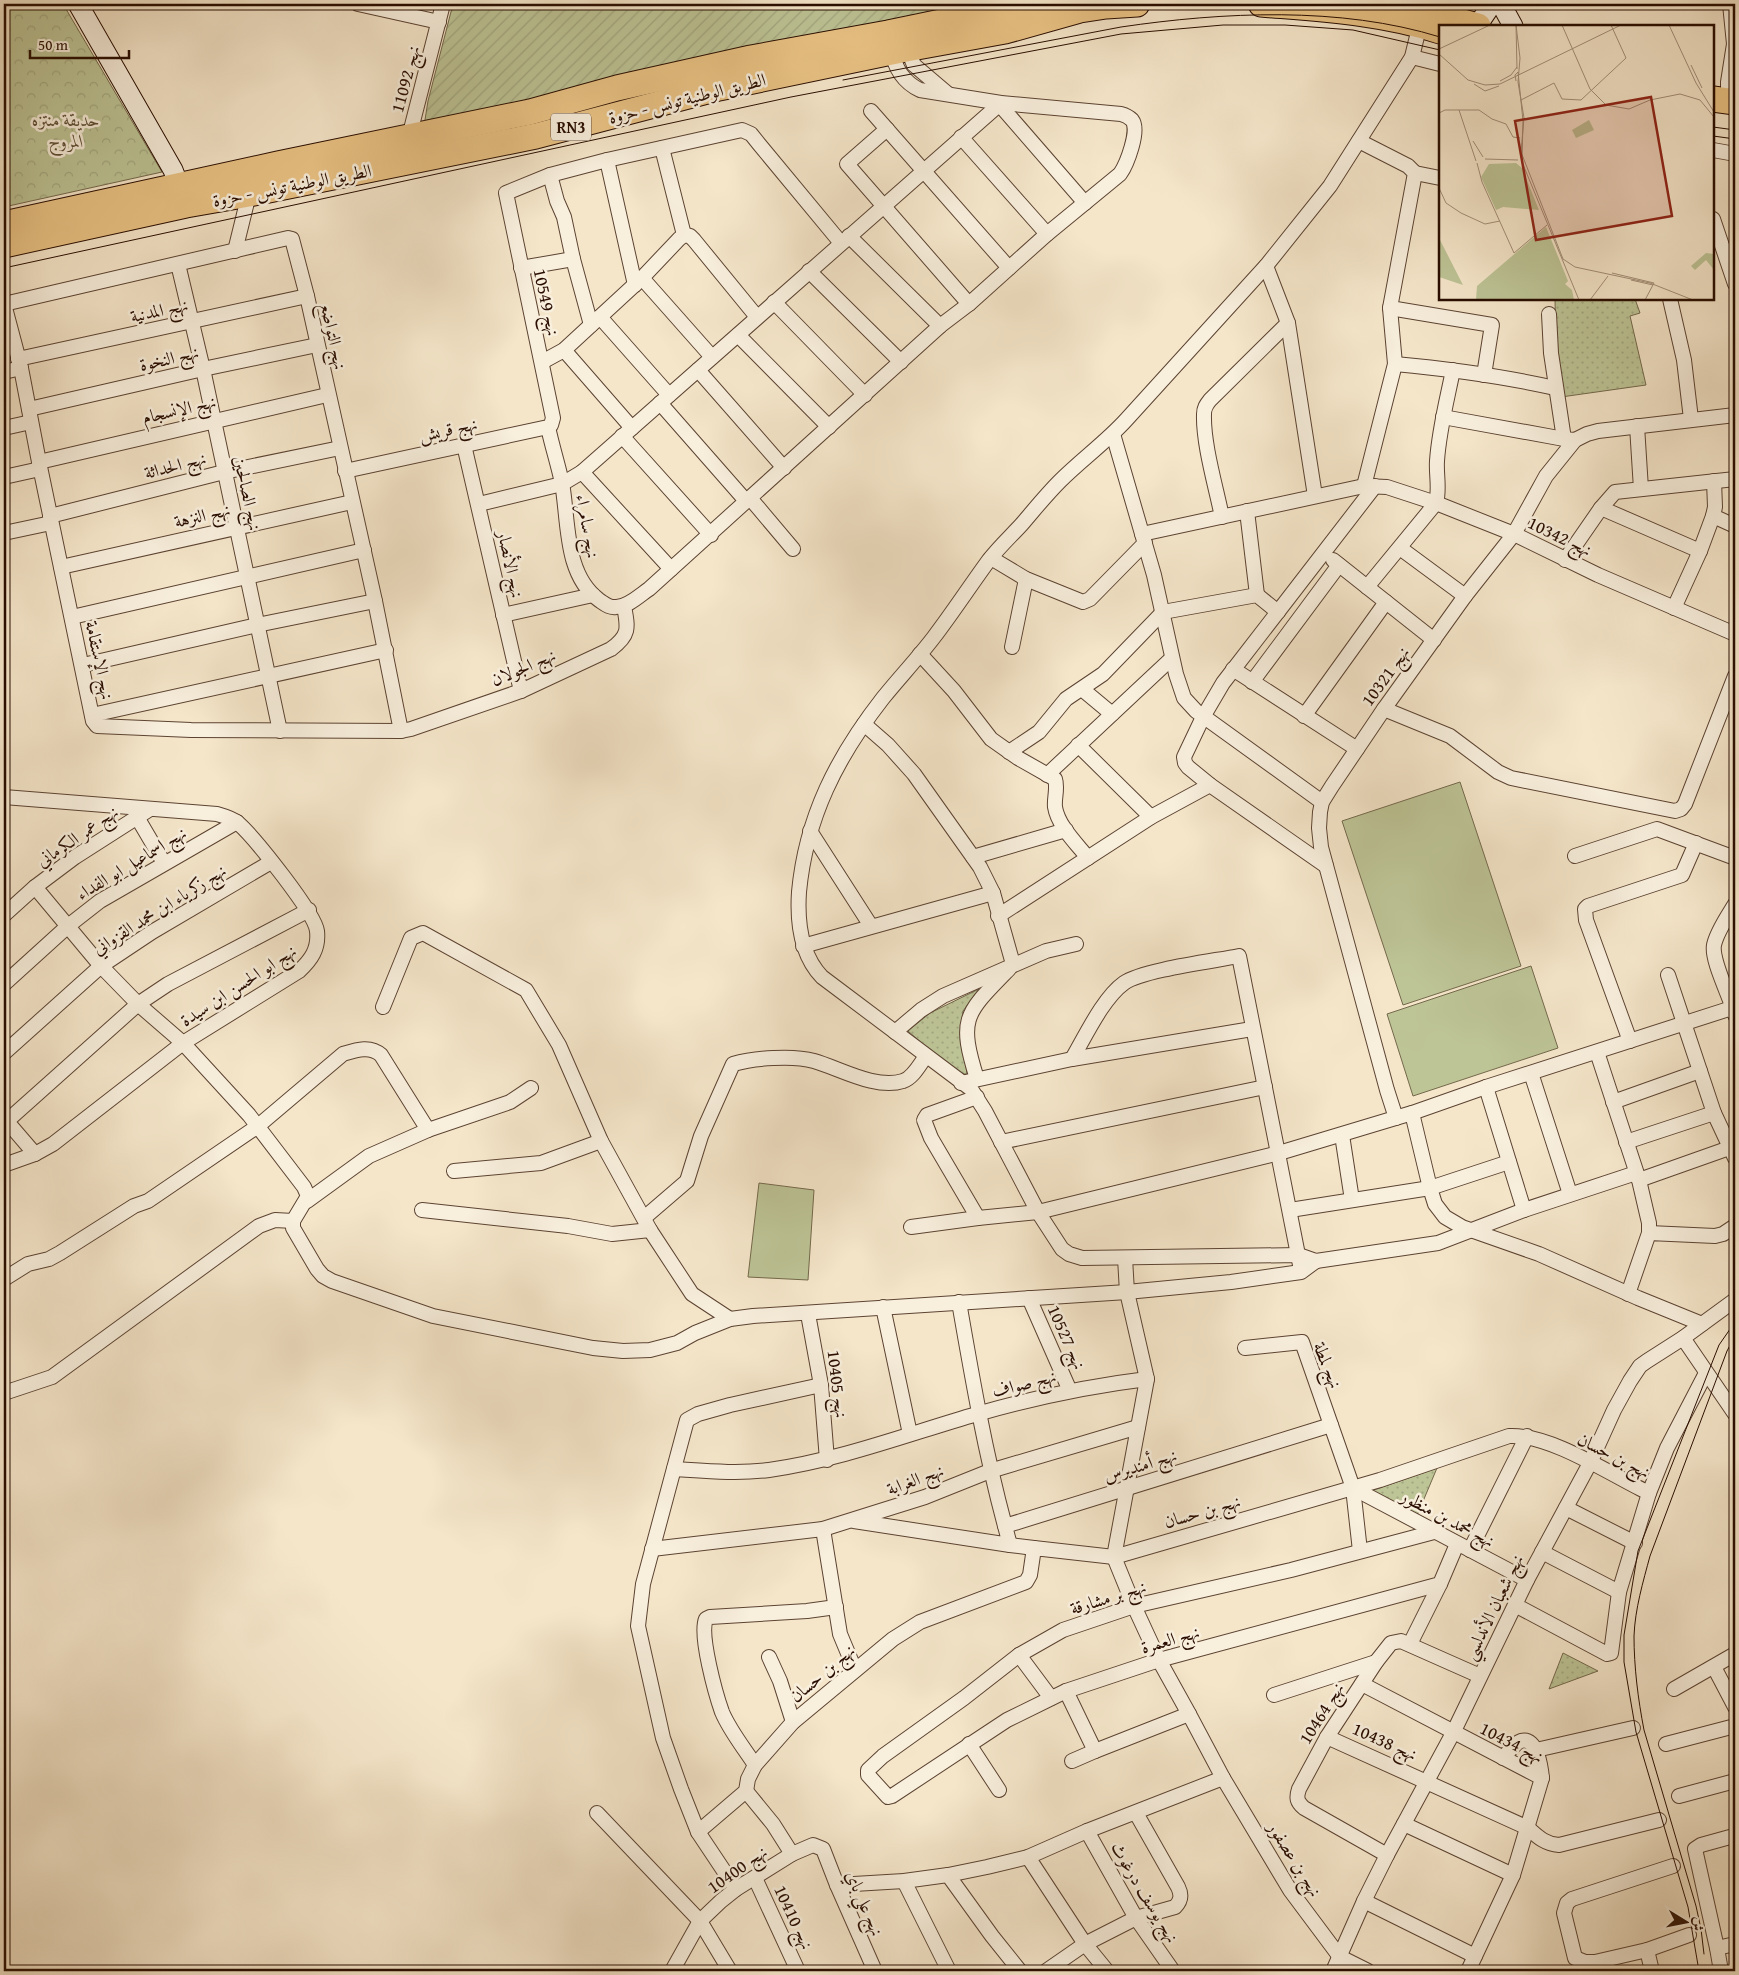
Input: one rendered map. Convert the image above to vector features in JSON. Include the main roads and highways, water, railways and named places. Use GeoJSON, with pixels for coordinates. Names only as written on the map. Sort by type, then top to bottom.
{"type":"FeatureCollection","features":[{"type":"Feature","properties":{"kind":"highway","name":"الطريق الوطنية تونس - حزوة"},"geometry":{"type":"LineString","coordinates":[[4,224],[183,195],[249,194],[536,136],[897,41],[1028,4]]}},
{"type":"Feature","properties":{"kind":"highway","name":"الطريق الوطنية تونس - حزوة"},"geometry":{"type":"LineString","coordinates":[[4,245],[183,195],[409,138],[530,112],[617,88],[751,58],[1005,31],[1080,10],[1136,4]]}},
{"type":"Feature","properties":{"kind":"highway","name":"RN3"},"geometry":{"type":"LineString","coordinates":[[1136,4],[1150,4]]}},
{"type":"Feature","properties":{"kind":"highway"},"geometry":{"type":"LineString","coordinates":[[1261,4],[1356,12],[1430,27]]}},
{"type":"Feature","properties":{"kind":"highway"},"geometry":{"type":"LineString","coordinates":[[1391,4],[1473,25]]}},
{"type":"Feature","properties":{"kind":"tram line"},"geometry":{"type":"LineString","coordinates":[[843,80],[1121,27],[1240,15],[1322,16],[1362,20],[1402,27],[1439,37]]}},
{"type":"Feature","properties":{"kind":"tram line"},"geometry":{"type":"LineString","coordinates":[[4,268],[791,97],[1121,34],[1223,25],[1285,25],[1353,30],[1439,50]]}},
{"type":"Feature","properties":{"kind":"tram line"},"geometry":{"type":"LineString","coordinates":[[1714,127],[1735,130]]}},
{"type":"Feature","properties":{"kind":"tram line"},"geometry":{"type":"LineString","coordinates":[[1714,136],[1735,139]]}},
{"type":"Feature","properties":{"kind":"tram line"},"geometry":{"type":"LineString","coordinates":[[1699,1971],[1688,1907],[1636,1732],[1624,1662],[1624,1635],[1638,1551],[1719,1345],[1735,1322]]}},
{"type":"Feature","properties":{"kind":"tram line"},"geometry":{"type":"LineString","coordinates":[[1704,1954],[1696,1906],[1644,1730],[1637,1683],[1634,1636],[1638,1606],[1650,1556],[1727,1351],[1735,1336]]}},
{"type":"Feature","properties":{"kind":"park label","name":"حديقة منتزه المروج"},"geometry":{"type":"Point","coordinates":[66,129]}}]}
